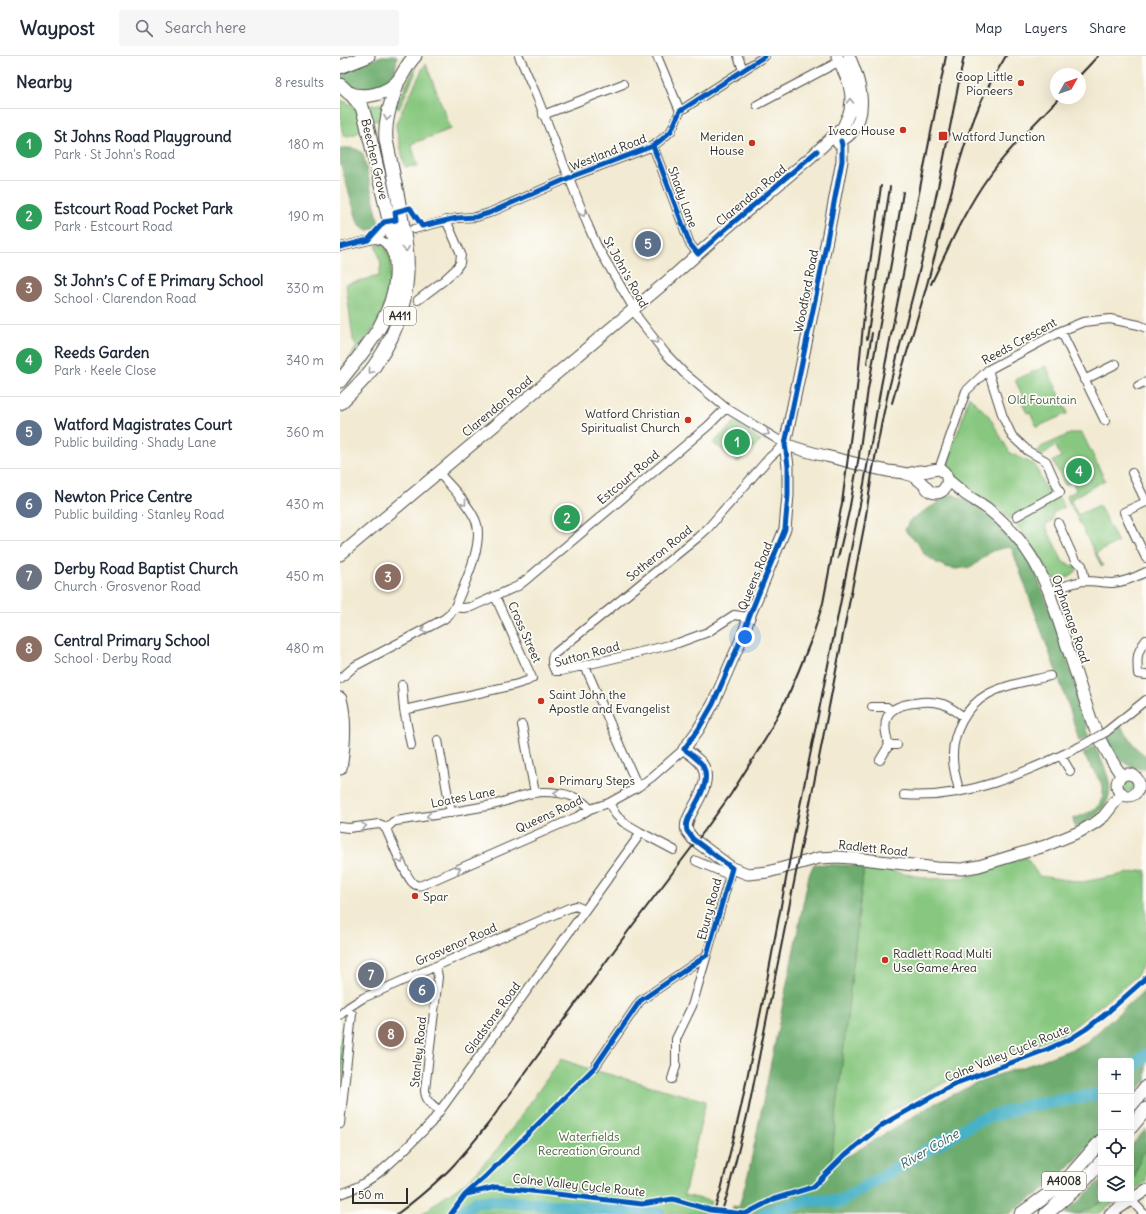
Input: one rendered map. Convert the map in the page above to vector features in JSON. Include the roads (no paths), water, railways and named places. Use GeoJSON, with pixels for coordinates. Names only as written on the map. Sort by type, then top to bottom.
{"type":"FeatureCollection","features":[{"type":"Feature","properties":{"kind":"main road"},"geometry":{"type":"LineString","coordinates":[[340,66],[368,56]]}},
{"type":"Feature","properties":{"kind":"main road","name":"A411"},"geometry":{"type":"LineString","coordinates":[[344,90],[374,95],[386,90],[398,80],[402,69],[402,56]]}},
{"type":"Feature","properties":{"kind":"main road"},"geometry":{"type":"LineString","coordinates":[[398,80],[407,65],[415,56]]}},
{"type":"Feature","properties":{"kind":"main road","name":"Beechen Grove"},"geometry":{"type":"LineString","coordinates":[[340,403],[368,375],[378,362],[395,331],[404,299],[407,255],[385,130],[388,112],[398,80]]}},
{"type":"Feature","properties":{"kind":"main road","name":"Beechen Grove"},"geometry":{"type":"LineString","coordinates":[[340,381],[367,346],[385,318],[391,303],[396,278],[395,252],[389,221],[364,113],[358,101],[344,90]]}},
{"type":"Feature","properties":{"kind":"main road"},"geometry":{"type":"LineString","coordinates":[[340,699],[344,738],[340,768]]}},
{"type":"Feature","properties":{"kind":"main road"},"geometry":{"type":"LineString","coordinates":[[1134,1102],[1146,1088]]}},
{"type":"Feature","properties":{"kind":"main road"},"geometry":{"type":"LineString","coordinates":[[1134,1123],[1146,1109]]}},
{"type":"Feature","properties":{"kind":"main road","name":"A4008"},"geometry":{"type":"LineString","coordinates":[[1020,1214],[1057,1188],[1071,1175],[1098,1144]]}},
{"type":"Feature","properties":{"kind":"main road","name":"A4008"},"geometry":{"type":"LineString","coordinates":[[1046,1214],[1080,1185],[1098,1165]]}},
{"type":"Feature","properties":{"kind":"street","name":"St John's Road"},"geometry":{"type":"LineString","coordinates":[[519,56],[597,246],[638,318],[666,354],[684,373],[726,408],[785,444]]}},
{"type":"Feature","properties":{"kind":"street"},"geometry":{"type":"LineString","coordinates":[[658,56],[680,111],[765,56]]}},
{"type":"Feature","properties":{"kind":"street"},"geometry":{"type":"LineString","coordinates":[[738,56],[743,70]]}},
{"type":"Feature","properties":{"kind":"street"},"geometry":{"type":"LineString","coordinates":[[757,105],[842,58]]}},
{"type":"Feature","properties":{"kind":"street"},"geometry":{"type":"LineString","coordinates":[[842,58],[850,84],[851,96],[850,111],[843,127]]}},
{"type":"Feature","properties":{"kind":"street"},"geometry":{"type":"LineString","coordinates":[[817,152],[841,141],[851,133],[857,122],[861,108],[860,87],[842,58]]}},
{"type":"Feature","properties":{"kind":"street"},"geometry":{"type":"LineString","coordinates":[[543,115],[623,84]]}},
{"type":"Feature","properties":{"kind":"street","name":"Westland Road"},"geometry":{"type":"LineString","coordinates":[[414,228],[446,220],[476,217],[490,213],[569,178],[653,146],[671,131],[680,111]]}},
{"type":"Feature","properties":{"kind":"street","name":"Woodford Road"},"geometry":{"type":"LineString","coordinates":[[785,444],[842,161],[841,141],[843,127]]}},
{"type":"Feature","properties":{"kind":"street","name":"Clarendon Road"},"geometry":{"type":"LineString","coordinates":[[340,555],[634,309],[817,152],[843,127]]}},
{"type":"Feature","properties":{"kind":"street","name":"Shady Lane"},"geometry":{"type":"LineString","coordinates":[[653,146],[690,244],[698,254]]}},
{"type":"Feature","properties":{"kind":"street"},"geometry":{"type":"LineString","coordinates":[[830,147],[834,149],[842,161]]}},
{"type":"Feature","properties":{"kind":"street"},"geometry":{"type":"LineString","coordinates":[[418,300],[447,278],[460,263],[461,254],[446,220]]}},
{"type":"Feature","properties":{"kind":"street"},"geometry":{"type":"LineString","coordinates":[[374,239],[386,230],[389,221]]}},
{"type":"Feature","properties":{"kind":"street"},"geometry":{"type":"LineString","coordinates":[[340,247],[374,239],[382,240],[391,252],[396,278]]}},
{"type":"Feature","properties":{"kind":"street"},"geometry":{"type":"LineString","coordinates":[[1108,310],[1110,318]]}},
{"type":"Feature","properties":{"kind":"street","name":"Reeds Crescent"},"geometry":{"type":"LineString","coordinates":[[933,470],[966,391],[988,370],[1061,331],[1083,322],[1110,318],[1139,324],[1146,328]]}},
{"type":"Feature","properties":{"kind":"street"},"geometry":{"type":"LineString","coordinates":[[1061,331],[1105,421]]}},
{"type":"Feature","properties":{"kind":"street"},"geometry":{"type":"LineString","coordinates":[[1084,380],[1116,364]]}},
{"type":"Feature","properties":{"kind":"street"},"geometry":{"type":"LineString","coordinates":[[988,370],[1003,417],[1012,436],[1028,451],[1046,461],[1060,492],[1017,516]]}},
{"type":"Feature","properties":{"kind":"street"},"geometry":{"type":"LineString","coordinates":[[1138,386],[1146,382]]}},
{"type":"Feature","properties":{"kind":"street","name":"Estcourt Road"},"geometry":{"type":"LineString","coordinates":[[455,607],[471,607],[518,586],[708,426],[726,408]]}},
{"type":"Feature","properties":{"kind":"street"},"geometry":{"type":"LineString","coordinates":[[785,444],[840,460],[907,474],[924,484]]}},
{"type":"Feature","properties":{"kind":"street","name":"Queens Road"},"geometry":{"type":"LineString","coordinates":[[386,829],[412,882],[415,885],[422,885],[572,819],[590,809],[609,803],[638,787],[657,773],[684,749],[698,730],[713,704],[743,635],[785,529],[788,495],[788,466],[785,444]]}},
{"type":"Feature","properties":{"kind":"street","name":"Sotheron Road"},"geometry":{"type":"LineString","coordinates":[[561,671],[556,671],[553,667],[551,661],[554,655],[708,528],[770,457],[785,444]]}},
{"type":"Feature","properties":{"kind":"street"},"geometry":{"type":"LineString","coordinates":[[907,474],[918,471],[933,470]]}},
{"type":"Feature","properties":{"kind":"street"},"geometry":{"type":"LineString","coordinates":[[933,470],[924,479],[926,489],[935,493],[940,492],[946,485]]}},
{"type":"Feature","properties":{"kind":"street","name":"Orphanage Road"},"geometry":{"type":"LineString","coordinates":[[933,470],[943,471],[946,475],[946,485],[964,493],[987,508],[1015,534],[1032,556],[1049,592],[1098,737],[1122,776]]}},
{"type":"Feature","properties":{"kind":"street"},"geometry":{"type":"LineString","coordinates":[[340,679],[355,666],[444,619],[455,607],[475,555],[478,534],[476,520],[468,507],[439,473]]}},
{"type":"Feature","properties":{"kind":"street"},"geometry":{"type":"LineString","coordinates":[[1132,473],[1146,502],[1124,512],[1146,558]]}},
{"type":"Feature","properties":{"kind":"street"},"geometry":{"type":"LineString","coordinates":[[1058,523],[1076,561],[1082,565],[1085,581]]}},
{"type":"Feature","properties":{"kind":"street"},"geometry":{"type":"LineString","coordinates":[[1049,592],[1074,583],[1085,581],[1113,583],[1133,578],[1146,572]]}},
{"type":"Feature","properties":{"kind":"street","name":"Cross Street"},"geometry":{"type":"LineString","coordinates":[[404,710],[527,681],[532,678],[495,596]]}},
{"type":"Feature","properties":{"kind":"street","name":"Sutton Road"},"geometry":{"type":"LineString","coordinates":[[561,671],[678,643],[708,632],[734,615],[749,617]]}},
{"type":"Feature","properties":{"kind":"street"},"geometry":{"type":"LineString","coordinates":[[1142,674],[1137,660],[1139,648],[1146,640]]}},
{"type":"Feature","properties":{"kind":"street"},"geometry":{"type":"LineString","coordinates":[[585,666],[638,787]]}},
{"type":"Feature","properties":{"kind":"street"},"geometry":{"type":"LineString","coordinates":[[959,791],[953,765],[953,749],[957,732],[964,717],[973,706],[987,694],[1004,687],[1050,676]]}},
{"type":"Feature","properties":{"kind":"street"},"geometry":{"type":"LineString","coordinates":[[402,685],[404,710],[411,745]]}},
{"type":"Feature","properties":{"kind":"street"},"geometry":{"type":"LineString","coordinates":[[904,795],[934,795],[982,787],[1017,775],[1061,756],[1106,732],[1146,700]]}},
{"type":"Feature","properties":{"kind":"street"},"geometry":{"type":"LineString","coordinates":[[880,760],[893,745],[886,732],[885,725],[887,718],[895,707],[927,701],[944,704],[964,717]]}},
{"type":"Feature","properties":{"kind":"street"},"geometry":{"type":"LineString","coordinates":[[872,707],[887,706],[891,711]]}},
{"type":"Feature","properties":{"kind":"street"},"geometry":{"type":"LineString","coordinates":[[522,725],[535,793]]}},
{"type":"Feature","properties":{"kind":"street"},"geometry":{"type":"LineString","coordinates":[[438,740],[451,813]]}},
{"type":"Feature","properties":{"kind":"street","name":"Radlett Road"},"geometry":{"type":"LineString","coordinates":[[684,749],[701,763],[704,767],[706,775],[705,784],[687,823],[687,831],[693,839],[730,871],[744,873],[760,874],[819,858],[838,857],[937,868],[962,869],[979,866],[1045,846],[1079,832],[1104,816],[1122,793]]}},
{"type":"Feature","properties":{"kind":"street"},"geometry":{"type":"LineString","coordinates":[[1061,756],[1070,771]]}},
{"type":"Feature","properties":{"kind":"street"},"geometry":{"type":"LineString","coordinates":[[1131,774],[1142,779],[1135,793],[1129,795],[1120,791],[1118,784],[1122,776],[1131,774]]}},
{"type":"Feature","properties":{"kind":"street","name":"Loates Lane"},"geometry":{"type":"LineString","coordinates":[[386,829],[396,821],[451,813],[497,804],[535,793],[550,792],[569,795],[583,801],[590,809]]}},
{"type":"Feature","properties":{"kind":"street"},"geometry":{"type":"LineString","coordinates":[[609,803],[619,818],[640,832],[674,850]]}},
{"type":"Feature","properties":{"kind":"street"},"geometry":{"type":"LineString","coordinates":[[340,827],[349,828],[379,824],[386,829]]}},
{"type":"Feature","properties":{"kind":"street","name":"Gladstone Road"},"geometry":{"type":"LineString","coordinates":[[340,1194],[373,1177],[416,1138],[440,1111],[638,837],[640,832]]}},
{"type":"Feature","properties":{"kind":"street"},"geometry":{"type":"LineString","coordinates":[[696,861],[730,871]]}},
{"type":"Feature","properties":{"kind":"street","name":"Ebury Road"},"geometry":{"type":"LineString","coordinates":[[672,1079],[676,1066],[676,1039],[692,1006],[730,871]]}},
{"type":"Feature","properties":{"kind":"street","name":"Grosvenor Road"},"geometry":{"type":"LineString","coordinates":[[340,1015],[363,998],[574,906],[578,906],[585,910]]}},
{"type":"Feature","properties":{"kind":"street"},"geometry":{"type":"LineString","coordinates":[[595,1067],[640,1001],[707,956]]}},
{"type":"Feature","properties":{"kind":"street","name":"Stanley Road"},"geometry":{"type":"LineString","coordinates":[[436,966],[438,977],[425,1094],[428,1101],[440,1111]]}},
{"type":"Feature","properties":{"kind":"street"},"geometry":{"type":"LineString","coordinates":[[340,1124],[352,1014]]}},
{"type":"Feature","properties":{"kind":"street"},"geometry":{"type":"LineString","coordinates":[[1134,1198],[1146,1190]]}},
{"type":"Feature","properties":{"kind":"street"},"geometry":{"type":"LineString","coordinates":[[1110,1214],[1128,1202]]}},
{"type":"Feature","properties":{"kind":"street"},"geometry":{"type":"LineString","coordinates":[[1133,1202],[1144,1214]]}},
{"type":"Feature","properties":{"kind":"waterway","name":"River Colne"},"geometry":{"type":"LineString","coordinates":[[1134,1065],[1146,1055]]}},
{"type":"Feature","properties":{"kind":"waterway","name":"River Colne"},"geometry":{"type":"LineString","coordinates":[[764,1214],[809,1200],[839,1202],[979,1120],[1026,1106],[1098,1094]]}},
{"type":"Feature","properties":{"kind":"waterway","name":"River Colne"},"geometry":{"type":"LineString","coordinates":[[460,1214],[476,1202],[498,1201],[659,1214]]}},
{"type":"Feature","properties":{"kind":"railway"},"geometry":{"type":"LineString","coordinates":[[713,1214],[721,1190],[741,1107],[765,991],[946,56]]}},
{"type":"Feature","properties":{"kind":"railway"},"geometry":{"type":"LineString","coordinates":[[721,1214],[748,1112],[865,522],[882,421],[924,252],[964,56]]}},
{"type":"Feature","properties":{"kind":"railway"},"geometry":{"type":"LineString","coordinates":[[892,403],[927,283],[965,143],[983,98],[992,79],[1006,56]]}},
{"type":"Feature","properties":{"kind":"railway"},"geometry":{"type":"LineString","coordinates":[[1086,69],[1098,56]]}},
{"type":"Feature","properties":{"kind":"railway"},"geometry":{"type":"LineString","coordinates":[[931,284],[951,242],[980,189],[1014,146],[1053,104]]}},
{"type":"Feature","properties":{"kind":"railway"},"geometry":{"type":"LineString","coordinates":[[397,1214],[423,1194],[447,1172],[488,1124],[629,930],[731,794],[766,738],[790,691],[812,638],[823,603],[842,503],[857,388],[867,284],[881,186]]}},
{"type":"Feature","properties":{"kind":"railway"},"geometry":{"type":"LineString","coordinates":[[867,339],[890,187]]}},
{"type":"Feature","properties":{"kind":"railway"},"geometry":{"type":"LineString","coordinates":[[838,558],[849,511],[859,456],[868,389],[903,192]]}},
{"type":"Feature","properties":{"kind":"railway"},"geometry":{"type":"LineString","coordinates":[[867,363],[872,333]]}},
{"type":"Feature","properties":{"kind":"place","name":"Coop Little Pioneers"},"geometry":{"type":"Point","coordinates":[1021,83]}},
{"type":"Feature","properties":{"kind":"place","name":"Iveco House"},"geometry":{"type":"Point","coordinates":[903,130]}},
{"type":"Feature","properties":{"kind":"place","name":"Watford Junction"},"geometry":{"type":"Point","coordinates":[943,136]}},
{"type":"Feature","properties":{"kind":"place","name":"Meriden House"},"geometry":{"type":"Point","coordinates":[752,143]}},
{"type":"Feature","properties":{"kind":"place","name":"Watford Magistrates Court"},"geometry":{"type":"Point","coordinates":[648,244]}},
{"type":"Feature","properties":{"kind":"place","name":"Watford Christian Spiritualist Church"},"geometry":{"type":"Point","coordinates":[688,420]}},
{"type":"Feature","properties":{"kind":"place","name":"St Johns Road Playground"},"geometry":{"type":"Point","coordinates":[737,442]}},
{"type":"Feature","properties":{"kind":"place","name":"Reeds Garden"},"geometry":{"type":"Point","coordinates":[1079,471]}},
{"type":"Feature","properties":{"kind":"place","name":"Estcourt Road Pocket Park"},"geometry":{"type":"Point","coordinates":[567,518]}},
{"type":"Feature","properties":{"kind":"place","name":"St John’s C of E Primary School"},"geometry":{"type":"Point","coordinates":[388,577]}},
{"type":"Feature","properties":{"kind":"place","name":"Saint John the Apostle and Evangelist"},"geometry":{"type":"Point","coordinates":[541,701]}},
{"type":"Feature","properties":{"kind":"place","name":"Primary Steps"},"geometry":{"type":"Point","coordinates":[551,780]}},
{"type":"Feature","properties":{"kind":"place","name":"Spar"},"geometry":{"type":"Point","coordinates":[415,896]}},
{"type":"Feature","properties":{"kind":"place","name":"Radlett Road Multi Use Game Area"},"geometry":{"type":"Point","coordinates":[885,960]}},
{"type":"Feature","properties":{"kind":"place","name":"Derby Road Baptist Church"},"geometry":{"type":"Point","coordinates":[371,975]}},
{"type":"Feature","properties":{"kind":"place","name":"Newton Price Centre"},"geometry":{"type":"Point","coordinates":[422,990]}},
{"type":"Feature","properties":{"kind":"place","name":"Central Primary School"},"geometry":{"type":"Point","coordinates":[391,1034]}},
{"type":"Feature","properties":{"kind":"park label","name":"Old Fountain"},"geometry":{"type":"Point","coordinates":[1042,399]}},
{"type":"Feature","properties":{"kind":"park label","name":"Waterfields Recreation Ground"},"geometry":{"type":"Point","coordinates":[589,1143]}}]}
